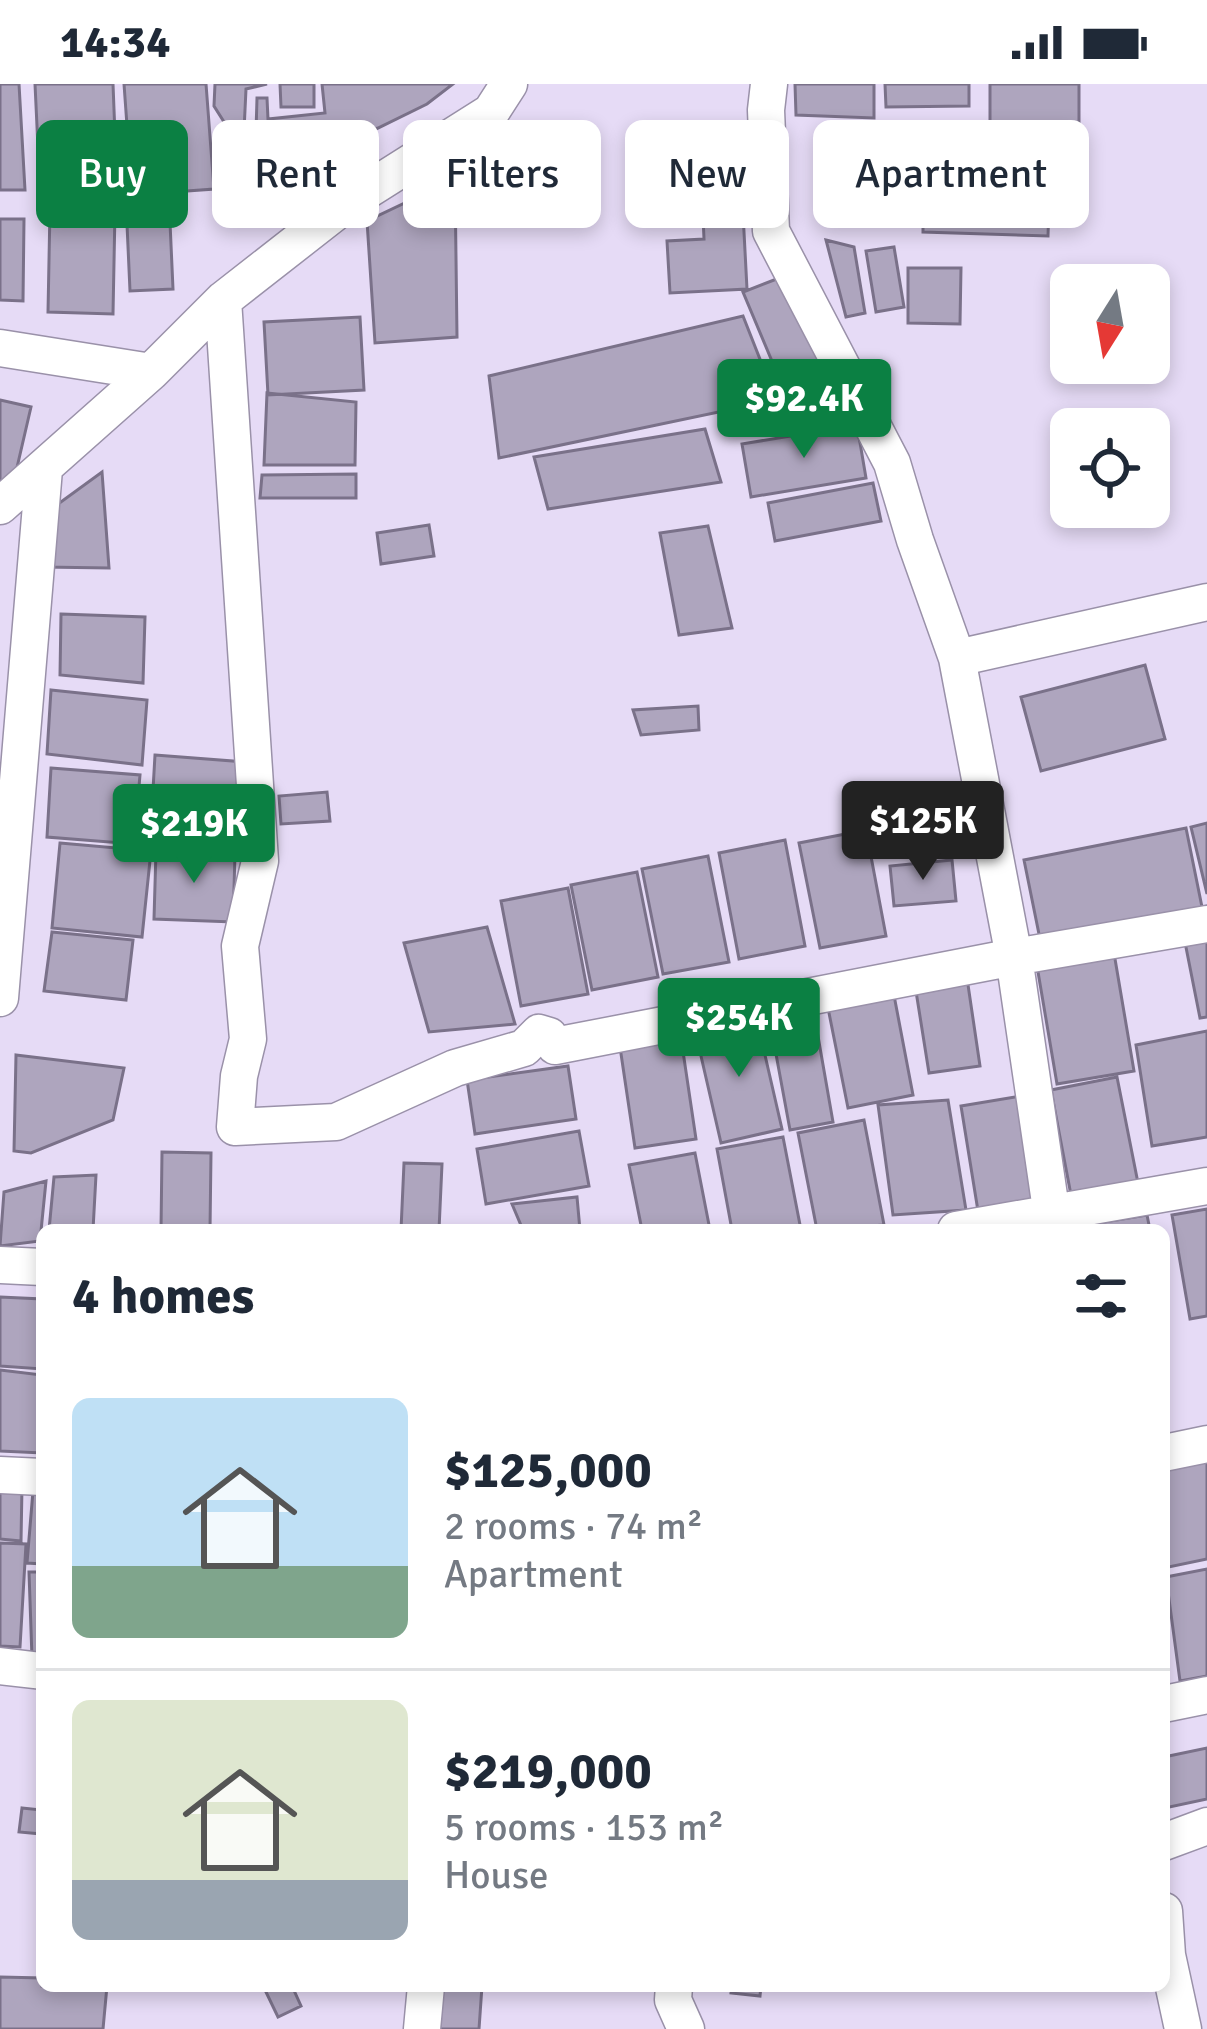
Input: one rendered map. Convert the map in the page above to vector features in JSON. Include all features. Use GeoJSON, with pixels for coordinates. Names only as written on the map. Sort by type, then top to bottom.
{"type":"FeatureCollection","features":[{"type":"Feature","properties":{"kind":"street"},"geometry":{"type":"LineString","coordinates":[[0,506],[151,372],[223,300],[347,203],[491,112],[509,84]]}},
{"type":"Feature","properties":{"kind":"street"},"geometry":{"type":"LineString","coordinates":[[769,84],[770,231],[892,463],[957,658],[1014,957],[1052,1222],[1207,1186]]}},
{"type":"Feature","properties":{"kind":"street"},"geometry":{"type":"LineString","coordinates":[[223,300],[260,861],[240,946],[248,1039],[235,1127],[336,1121],[455,1068],[524,1048],[539,1034],[549,1036],[554,1046],[1207,924]]}},
{"type":"Feature","properties":{"kind":"street"},"geometry":{"type":"LineString","coordinates":[[0,348],[151,372]]}},
{"type":"Feature","properties":{"kind":"street"},"geometry":{"type":"LineString","coordinates":[[0,998],[44,469]]}},
{"type":"Feature","properties":{"kind":"street"},"geometry":{"type":"LineString","coordinates":[[957,658],[1207,602]]}},
{"type":"Feature","properties":{"kind":"street"},"geometry":{"type":"LineString","coordinates":[[0,1265],[36,1267]]}},
{"type":"Feature","properties":{"kind":"street"},"geometry":{"type":"LineString","coordinates":[[1170,1452],[1207,1444]]}},
{"type":"Feature","properties":{"kind":"street"},"geometry":{"type":"LineString","coordinates":[[0,1475],[36,1477]]}},
{"type":"Feature","properties":{"kind":"street"},"geometry":{"type":"LineString","coordinates":[[0,1666],[36,1670]]}},
{"type":"Feature","properties":{"kind":"street"},"geometry":{"type":"LineString","coordinates":[[1170,1703],[1207,1695]]}},
{"type":"Feature","properties":{"kind":"street"},"geometry":{"type":"LineString","coordinates":[[1170,1840],[1207,1826]]}},
{"type":"Feature","properties":{"kind":"street"},"geometry":{"type":"LineString","coordinates":[[1170,1969],[1183,2029]]}},
{"type":"Feature","properties":{"kind":"street"},"geometry":{"type":"LineString","coordinates":[[422,2029],[425,1992]]}},
{"type":"Feature","properties":{"kind":"street"},"geometry":{"type":"LineString","coordinates":[[674,1992],[686,2029]]}},
{"type":"Feature","properties":{"kind":"building"},"geometry":{"type":"Polygon","coordinates":[[[0,84],[19,84],[25,190],[0,190],[0,84]]]}},
{"type":"Feature","properties":{"kind":"building"},"geometry":{"type":"Polygon","coordinates":[[[35,84],[113,84],[114,120],[37,120],[35,84]]]}},
{"type":"Feature","properties":{"kind":"building"},"geometry":{"type":"Polygon","coordinates":[[[124,84],[206,84],[212,189],[188,191],[188,120],[127,120],[124,84]]]}},
{"type":"Feature","properties":{"kind":"building"},"geometry":{"type":"Polygon","coordinates":[[[215,84],[267,84],[246,89],[245,120],[223,120],[214,106],[215,84]]]}},
{"type":"Feature","properties":{"kind":"building"},"geometry":{"type":"Polygon","coordinates":[[[280,84],[314,84],[314,107],[281,107],[280,84]]]}},
{"type":"Feature","properties":{"kind":"building"},"geometry":{"type":"Polygon","coordinates":[[[322,84],[453,84],[427,104],[379,128],[379,120],[256,120],[257,98],[267,98],[268,119],[325,113],[322,84]]]}},
{"type":"Feature","properties":{"kind":"building"},"geometry":{"type":"Polygon","coordinates":[[[795,84],[874,84],[874,118],[796,115],[795,84]]]}},
{"type":"Feature","properties":{"kind":"building"},"geometry":{"type":"Polygon","coordinates":[[[885,84],[969,84],[969,106],[886,107],[885,84]]]}},
{"type":"Feature","properties":{"kind":"building"},"geometry":{"type":"Polygon","coordinates":[[[990,84],[1079,84],[1079,120],[990,120],[990,84]]]}},
{"type":"Feature","properties":{"kind":"building"},"geometry":{"type":"Polygon","coordinates":[[[403,204],[403,228],[456,228],[457,337],[375,343],[367,228],[379,228],[379,215],[403,204]]]}},
{"type":"Feature","properties":{"kind":"building"},"geometry":{"type":"Polygon","coordinates":[[[0,219],[24,219],[23,301],[0,300],[0,219]]]}},
{"type":"Feature","properties":{"kind":"building"},"geometry":{"type":"Polygon","coordinates":[[[50,228],[115,228],[113,314],[48,312],[50,228]]]}},
{"type":"Feature","properties":{"kind":"building"},"geometry":{"type":"Polygon","coordinates":[[[127,228],[170,228],[173,289],[130,291],[127,228]]]}},
{"type":"Feature","properties":{"kind":"building"},"geometry":{"type":"Polygon","coordinates":[[[704,228],[744,228],[747,289],[670,293],[667,241],[704,239],[704,228]]]}},
{"type":"Feature","properties":{"kind":"building"},"geometry":{"type":"Polygon","coordinates":[[[923,228],[1048,228],[1048,236],[923,232],[923,228]]]}},
{"type":"Feature","properties":{"kind":"building"},"geometry":{"type":"Polygon","coordinates":[[[826,240],[854,247],[865,313],[846,317],[826,240]]]}},
{"type":"Feature","properties":{"kind":"building"},"geometry":{"type":"Polygon","coordinates":[[[894,247],[904,307],[876,312],[866,251],[894,247]]]}},
{"type":"Feature","properties":{"kind":"building"},"geometry":{"type":"Polygon","coordinates":[[[908,268],[961,268],[960,324],[908,323],[908,268]]]}},
{"type":"Feature","properties":{"kind":"building"},"geometry":{"type":"Polygon","coordinates":[[[787,275],[849,409],[795,416],[743,292],[787,275]]]}},
{"type":"Feature","properties":{"kind":"building"},"geometry":{"type":"Polygon","coordinates":[[[743,316],[776,400],[499,458],[489,376],[743,316]]]}},
{"type":"Feature","properties":{"kind":"building"},"geometry":{"type":"Polygon","coordinates":[[[360,317],[364,390],[268,395],[264,322],[360,317]]]}},
{"type":"Feature","properties":{"kind":"building"},"geometry":{"type":"Polygon","coordinates":[[[267,393],[356,402],[355,465],[264,465],[267,393]]]}},
{"type":"Feature","properties":{"kind":"building"},"geometry":{"type":"Polygon","coordinates":[[[0,400],[31,407],[12,489],[0,486],[0,400]]]}},
{"type":"Feature","properties":{"kind":"building"},"geometry":{"type":"Polygon","coordinates":[[[857,425],[866,478],[751,497],[742,444],[857,425]]]}},
{"type":"Feature","properties":{"kind":"building"},"geometry":{"type":"Polygon","coordinates":[[[705,429],[721,482],[548,509],[534,457],[705,429]]]}},
{"type":"Feature","properties":{"kind":"building"},"geometry":{"type":"Polygon","coordinates":[[[102,472],[109,568],[43,567],[43,515],[102,472]]]}},
{"type":"Feature","properties":{"kind":"building"},"geometry":{"type":"Polygon","coordinates":[[[356,474],[356,498],[260,498],[262,475],[356,474]]]}},
{"type":"Feature","properties":{"kind":"building"},"geometry":{"type":"Polygon","coordinates":[[[873,483],[881,521],[775,541],[768,503],[873,483]]]}},
{"type":"Feature","properties":{"kind":"building"},"geometry":{"type":"Polygon","coordinates":[[[429,525],[434,556],[381,564],[377,533],[429,525]]]}},
{"type":"Feature","properties":{"kind":"building"},"geometry":{"type":"Polygon","coordinates":[[[708,526],[732,628],[679,635],[660,533],[708,526]]]}},
{"type":"Feature","properties":{"kind":"building"},"geometry":{"type":"Polygon","coordinates":[[[61,614],[145,617],[143,683],[60,675],[61,614]]]}},
{"type":"Feature","properties":{"kind":"building"},"geometry":{"type":"Polygon","coordinates":[[[1145,665],[1165,739],[1041,771],[1021,697],[1145,665]]]}},
{"type":"Feature","properties":{"kind":"building"},"geometry":{"type":"Polygon","coordinates":[[[51,690],[147,700],[142,765],[47,754],[51,690]]]}},
{"type":"Feature","properties":{"kind":"building"},"geometry":{"type":"Polygon","coordinates":[[[698,706],[699,730],[641,735],[633,710],[698,706]]]}},
{"type":"Feature","properties":{"kind":"building"},"geometry":{"type":"Polygon","coordinates":[[[155,755],[245,762],[251,849],[150,842],[155,755]]]}},
{"type":"Feature","properties":{"kind":"building"},"geometry":{"type":"Polygon","coordinates":[[[51,768],[140,775],[134,844],[47,837],[51,768]]]}},
{"type":"Feature","properties":{"kind":"building"},"geometry":{"type":"Polygon","coordinates":[[[327,792],[330,821],[281,824],[279,796],[327,792]]]}},
{"type":"Feature","properties":{"kind":"building"},"geometry":{"type":"Polygon","coordinates":[[[1207,823],[1207,894],[1191,827],[1207,823]]]}},
{"type":"Feature","properties":{"kind":"building"},"geometry":{"type":"Polygon","coordinates":[[[1186,828],[1203,912],[1041,944],[1024,860],[1186,828]]]}},
{"type":"Feature","properties":{"kind":"building"},"geometry":{"type":"Polygon","coordinates":[[[866,830],[886,936],[820,948],[799,843],[866,830]]]}},
{"type":"Feature","properties":{"kind":"building"},"geometry":{"type":"Polygon","coordinates":[[[785,840],[805,946],[739,959],[719,853],[785,840]]]}},
{"type":"Feature","properties":{"kind":"building"},"geometry":{"type":"Polygon","coordinates":[[[60,843],[151,851],[142,937],[52,928],[60,843]]]}},
{"type":"Feature","properties":{"kind":"building"},"geometry":{"type":"Polygon","coordinates":[[[156,851],[235,854],[233,922],[154,919],[156,851]]]}},
{"type":"Feature","properties":{"kind":"building"},"geometry":{"type":"Polygon","coordinates":[[[708,856],[729,962],[663,974],[642,869],[708,856]]]}},
{"type":"Feature","properties":{"kind":"building"},"geometry":{"type":"Polygon","coordinates":[[[952,860],[956,901],[894,906],[890,866],[952,860]]]}},
{"type":"Feature","properties":{"kind":"building"},"geometry":{"type":"Polygon","coordinates":[[[637,872],[658,977],[592,990],[571,885],[637,872]]]}},
{"type":"Feature","properties":{"kind":"building"},"geometry":{"type":"Polygon","coordinates":[[[568,888],[588,994],[521,1006],[501,901],[568,888]]]}},
{"type":"Feature","properties":{"kind":"building"},"geometry":{"type":"Polygon","coordinates":[[[1207,906],[1207,1017],[1200,1018],[1179,912],[1207,906]]]}},
{"type":"Feature","properties":{"kind":"building"},"geometry":{"type":"Polygon","coordinates":[[[487,927],[515,1024],[429,1032],[404,943],[487,927]]]}},
{"type":"Feature","properties":{"kind":"building"},"geometry":{"type":"Polygon","coordinates":[[[52,932],[133,940],[126,1000],[44,991],[52,932]]]}},
{"type":"Feature","properties":{"kind":"building"},"geometry":{"type":"Polygon","coordinates":[[[1114,953],[1134,1071],[1057,1084],[1037,966],[1114,953]]]}},
{"type":"Feature","properties":{"kind":"building"},"geometry":{"type":"Polygon","coordinates":[[[967,978],[980,1066],[929,1073],[915,985],[967,978]]]}},
{"type":"Feature","properties":{"kind":"building"},"geometry":{"type":"Polygon","coordinates":[[[893,990],[913,1095],[848,1108],[827,1003],[893,990]]]}},
{"type":"Feature","properties":{"kind":"building"},"geometry":{"type":"Polygon","coordinates":[[[756,1016],[782,1129],[721,1143],[695,1030],[756,1016]]]}},
{"type":"Feature","properties":{"kind":"building"},"geometry":{"type":"Polygon","coordinates":[[[815,1019],[833,1122],[790,1130],[771,1027],[815,1019]]]}},
{"type":"Feature","properties":{"kind":"building"},"geometry":{"type":"Polygon","coordinates":[[[1207,1031],[1207,1137],[1152,1146],[1136,1045],[1207,1031]]]}},
{"type":"Feature","properties":{"kind":"building"},"geometry":{"type":"Polygon","coordinates":[[[681,1038],[696,1139],[635,1148],[620,1047],[681,1038]]]}},
{"type":"Feature","properties":{"kind":"building"},"geometry":{"type":"Polygon","coordinates":[[[16,1055],[124,1068],[113,1120],[31,1153],[14,1151],[16,1055]]]}},
{"type":"Feature","properties":{"kind":"building"},"geometry":{"type":"Polygon","coordinates":[[[568,1066],[576,1119],[475,1134],[467,1080],[568,1066]]]}},
{"type":"Feature","properties":{"kind":"building"},"geometry":{"type":"Polygon","coordinates":[[[1117,1077],[1138,1183],[1071,1195],[1051,1090],[1117,1077]]]}},
{"type":"Feature","properties":{"kind":"building"},"geometry":{"type":"Polygon","coordinates":[[[1021,1096],[1037,1201],[978,1211],[961,1106],[1021,1096]]]}},
{"type":"Feature","properties":{"kind":"building"},"geometry":{"type":"Polygon","coordinates":[[[948,1100],[966,1210],[893,1215],[878,1105],[948,1100]]]}},
{"type":"Feature","properties":{"kind":"building"},"geometry":{"type":"Polygon","coordinates":[[[864,1120],[884,1224],[816,1224],[798,1133],[864,1120]]]}},
{"type":"Feature","properties":{"kind":"building"},"geometry":{"type":"Polygon","coordinates":[[[579,1131],[589,1186],[486,1204],[477,1149],[579,1131]]]}},
{"type":"Feature","properties":{"kind":"building"},"geometry":{"type":"Polygon","coordinates":[[[783,1137],[800,1224],[731,1224],[717,1149],[783,1137]]]}},
{"type":"Feature","properties":{"kind":"building"},"geometry":{"type":"Polygon","coordinates":[[[162,1152],[211,1153],[210,1224],[161,1224],[162,1152]]]}},
{"type":"Feature","properties":{"kind":"building"},"geometry":{"type":"Polygon","coordinates":[[[695,1153],[709,1224],[641,1224],[629,1165],[695,1153]]]}},
{"type":"Feature","properties":{"kind":"building"},"geometry":{"type":"Polygon","coordinates":[[[404,1163],[442,1164],[439,1224],[401,1224],[404,1163]]]}},
{"type":"Feature","properties":{"kind":"building"},"geometry":{"type":"Polygon","coordinates":[[[96,1175],[93,1224],[50,1224],[54,1177],[96,1175]]]}},
{"type":"Feature","properties":{"kind":"building"},"geometry":{"type":"Polygon","coordinates":[[[46,1181],[36,1242],[0,1246],[4,1192],[46,1181]]]}},
{"type":"Feature","properties":{"kind":"building"},"geometry":{"type":"Polygon","coordinates":[[[577,1197],[579,1224],[520,1224],[512,1204],[577,1197]]]}},
{"type":"Feature","properties":{"kind":"building"},"geometry":{"type":"Polygon","coordinates":[[[1207,1209],[1207,1316],[1190,1319],[1172,1215],[1207,1209]]]}},
{"type":"Feature","properties":{"kind":"building"},"geometry":{"type":"Polygon","coordinates":[[[1147,1215],[1149,1224],[1092,1224],[1147,1215]]]}},
{"type":"Feature","properties":{"kind":"building"},"geometry":{"type":"Polygon","coordinates":[[[0,1297],[36,1299],[36,1369],[0,1366],[0,1297]]]}},
{"type":"Feature","properties":{"kind":"building"},"geometry":{"type":"Polygon","coordinates":[[[0,1370],[36,1374],[36,1453],[0,1451],[0,1370]]]}},
{"type":"Feature","properties":{"kind":"building"},"geometry":{"type":"Polygon","coordinates":[[[1207,1450],[1207,1559],[1170,1567],[1170,1457],[1207,1450]]]}},
{"type":"Feature","properties":{"kind":"building"},"geometry":{"type":"Polygon","coordinates":[[[0,1485],[22,1487],[21,1541],[0,1539],[0,1485]]]}},
{"type":"Feature","properties":{"kind":"building"},"geometry":{"type":"Polygon","coordinates":[[[33,1491],[36,1491],[36,1564],[27,1563],[33,1491]]]}},
{"type":"Feature","properties":{"kind":"building"},"geometry":{"type":"Polygon","coordinates":[[[0,1543],[26,1544],[20,1647],[0,1646],[0,1543]]]}},
{"type":"Feature","properties":{"kind":"building"},"geometry":{"type":"Polygon","coordinates":[[[1207,1569],[1207,1676],[1180,1681],[1170,1576],[1207,1569]]]}},
{"type":"Feature","properties":{"kind":"building"},"geometry":{"type":"Polygon","coordinates":[[[29,1572],[36,1572],[36,1658],[32,1658],[29,1572]]]}},
{"type":"Feature","properties":{"kind":"building"},"geometry":{"type":"Polygon","coordinates":[[[1207,1748],[1207,1799],[1170,1807],[1170,1756],[1207,1748]]]}},
{"type":"Feature","properties":{"kind":"building"},"geometry":{"type":"Polygon","coordinates":[[[22,1808],[36,1809],[36,1833],[19,1832],[22,1808]]]}},
{"type":"Feature","properties":{"kind":"building"},"geometry":{"type":"Polygon","coordinates":[[[0,1977],[36,1978],[36,1992],[106,1992],[103,2029],[0,2029],[0,1977]]]}},
{"type":"Feature","properties":{"kind":"building"},"geometry":{"type":"Polygon","coordinates":[[[266,1992],[295,1992],[301,2006],[278,2017],[266,1992]]]}},
{"type":"Feature","properties":{"kind":"building"},"geometry":{"type":"Polygon","coordinates":[[[435,1992],[482,1992],[479,2029],[432,2029],[435,1992]]]}}]}
